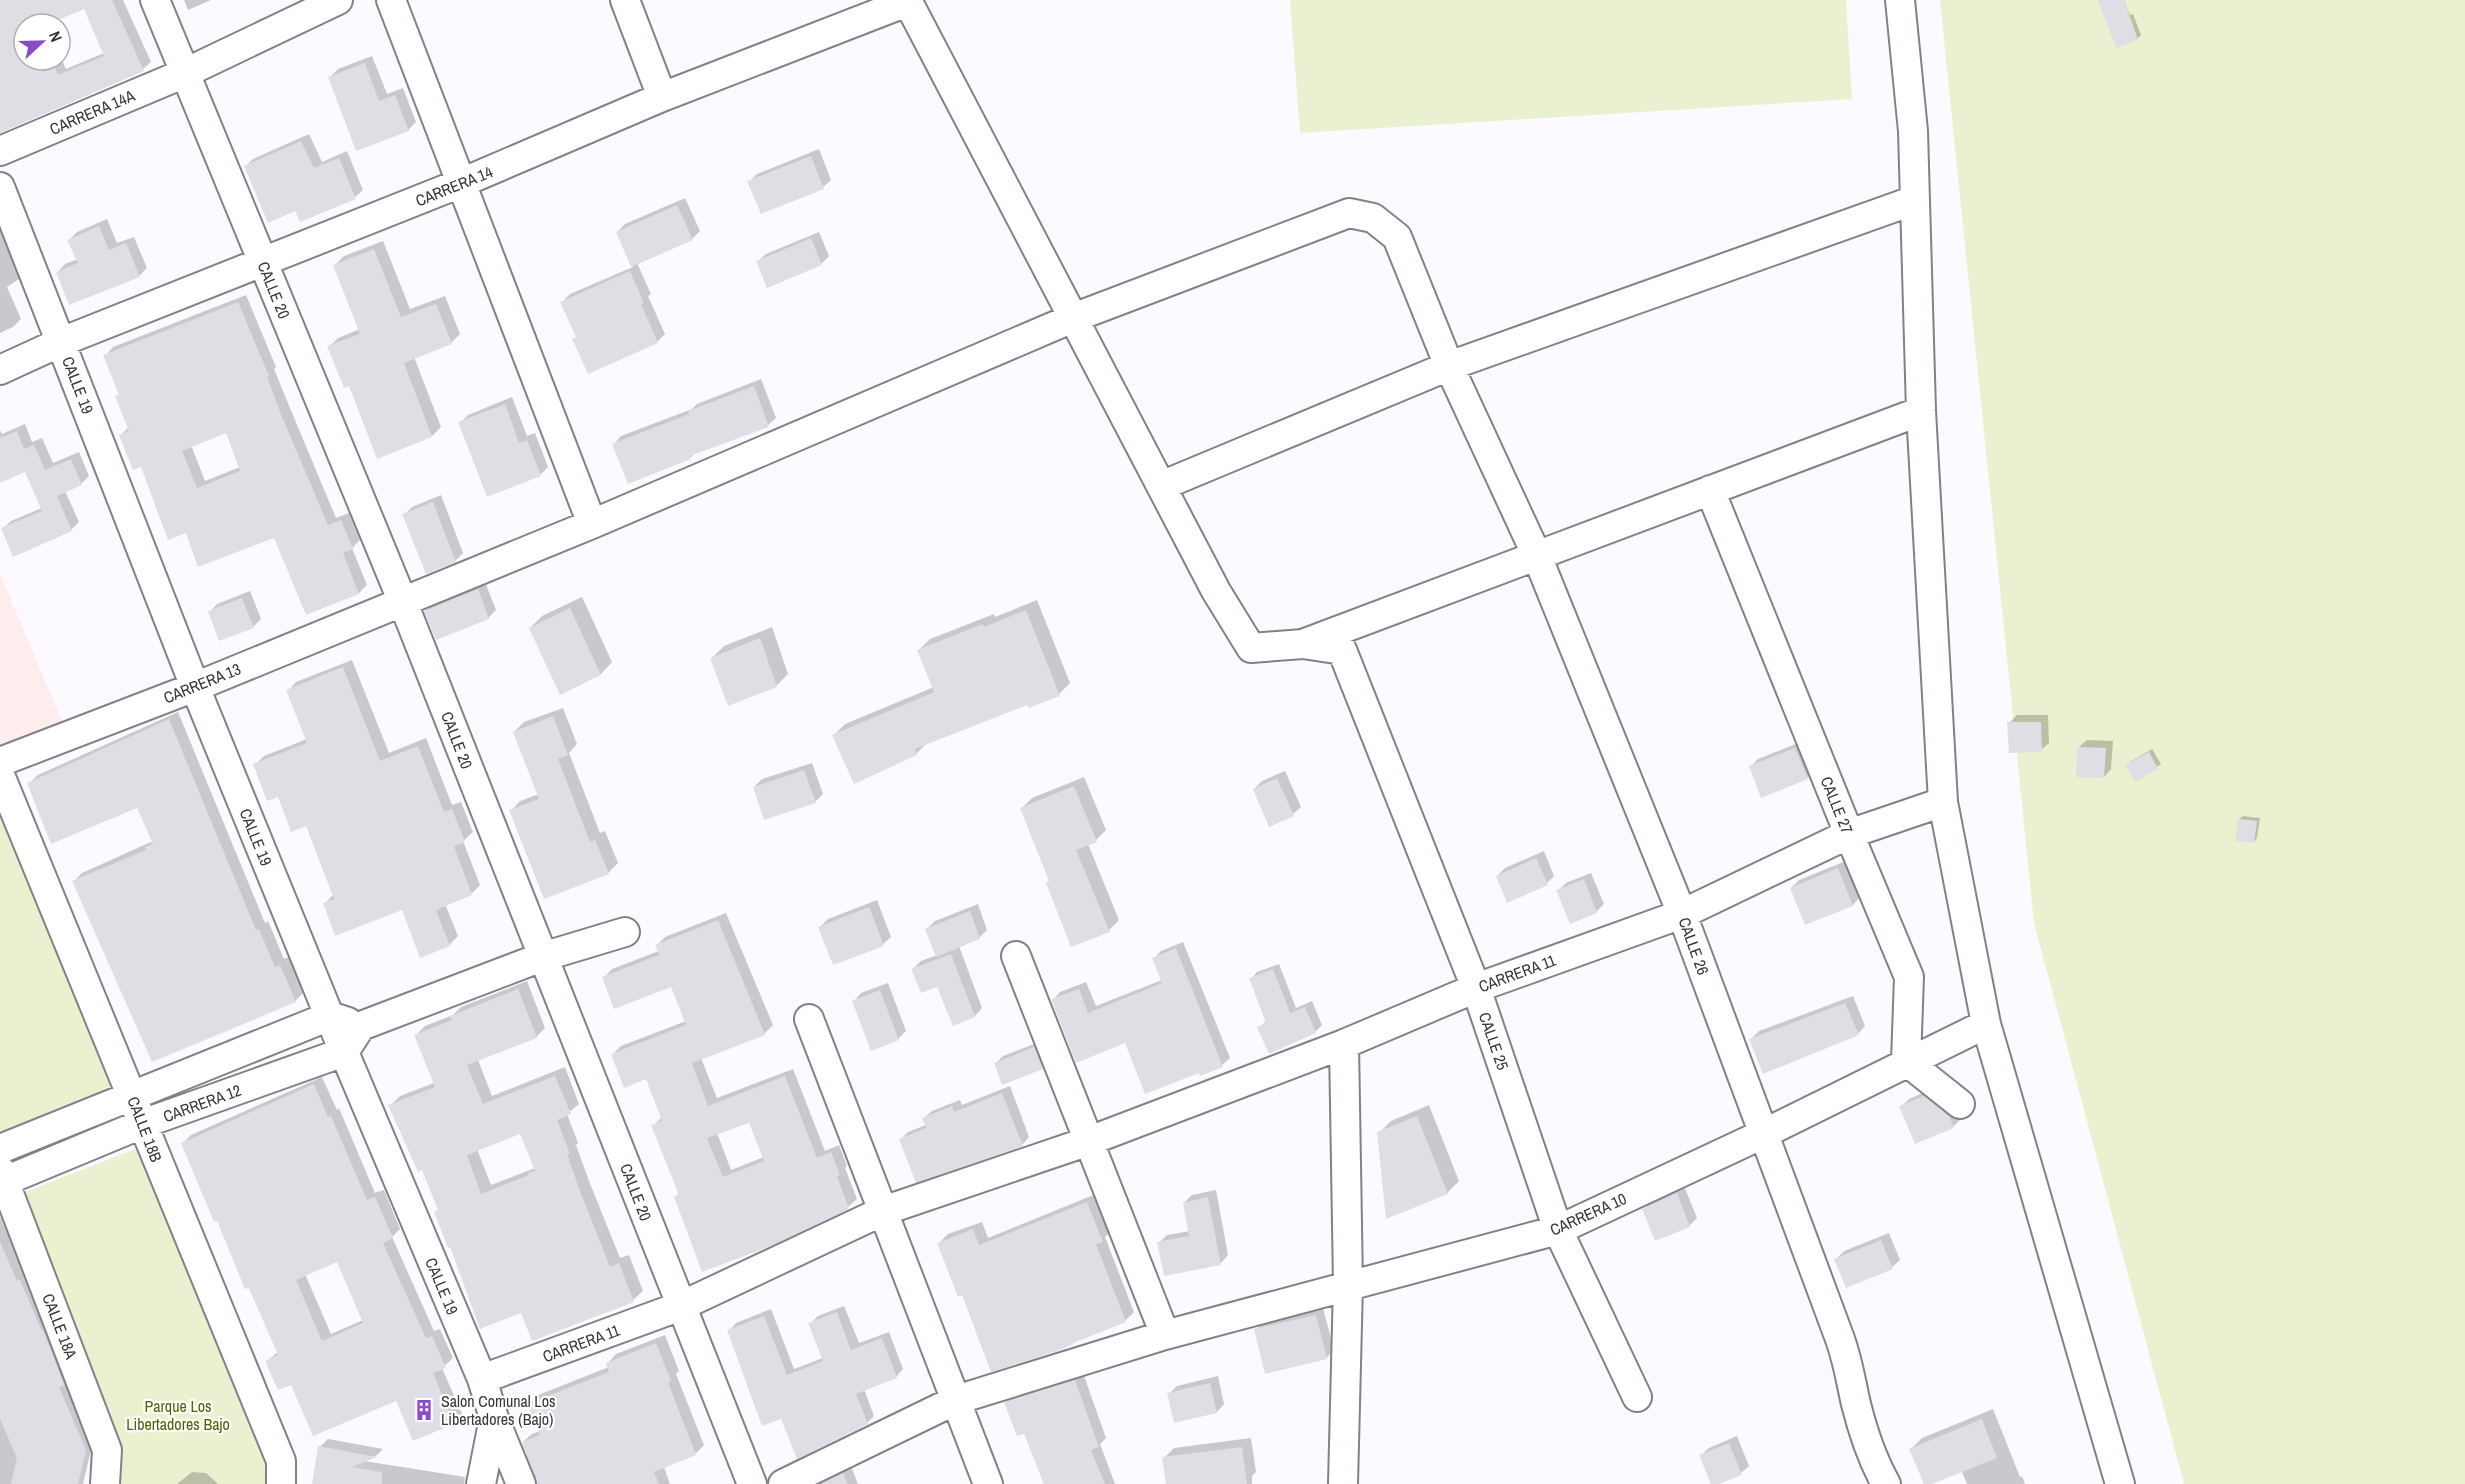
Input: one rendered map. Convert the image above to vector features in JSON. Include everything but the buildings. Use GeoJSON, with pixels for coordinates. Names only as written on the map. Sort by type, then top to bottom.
{"type":"FeatureCollection","features":[{"type":"Feature","properties":{"kind":"street","name":"CALLE 20"},"geometry":{"type":"LineString","coordinates":[[155,0],[402,600],[752,1484]]}},
{"type":"Feature","properties":{"kind":"street","name":"CARRERA 14A"},"geometry":{"type":"LineString","coordinates":[[0,151],[185,73],[338,0]]}},
{"type":"Feature","properties":{"kind":"street"},"geometry":{"type":"LineString","coordinates":[[391,0],[592,524]]}},
{"type":"Feature","properties":{"kind":"street"},"geometry":{"type":"LineString","coordinates":[[625,0],[662,97]]}},
{"type":"Feature","properties":{"kind":"street"},"geometry":{"type":"LineString","coordinates":[[1900,0],[1913,131],[1921,411],[1943,802],[1986,1024],[2120,1484]]}},
{"type":"Feature","properties":{"kind":"street"},"geometry":{"type":"LineString","coordinates":[[907,1],[1216,591],[1251,648],[1303,644],[1921,411]]}},
{"type":"Feature","properties":{"kind":"street","name":"CARRERA 14"},"geometry":{"type":"LineString","coordinates":[[0,370],[61,342],[461,183],[662,97],[907,1]]}},
{"type":"Feature","properties":{"kind":"street","name":"CALLE 19"},"geometry":{"type":"LineString","coordinates":[[0,187],[195,687],[344,1053],[482,1379],[494,1418],[521,1484]]}},
{"type":"Feature","properties":{"kind":"street"},"geometry":{"type":"LineString","coordinates":[[1161,486],[1449,366],[1915,200]]}},
{"type":"Feature","properties":{"kind":"street","name":"CALLE 26"},"geometry":{"type":"LineString","coordinates":[[1073,318],[1349,213],[1373,218],[1397,237],[1449,366],[1537,556],[1682,914],[1840,1339],[1849,1365],[1856,1402],[1873,1460],[1886,1484]]}},
{"type":"Feature","properties":{"kind":"street","name":"CARRERA 13"},"geometry":{"type":"LineString","coordinates":[[0,762],[195,687],[402,600],[592,524],[1073,318]]}},
{"type":"Feature","properties":{"kind":"street","name":"CALLE 27"},"geometry":{"type":"LineString","coordinates":[[1710,490],[1909,977],[1906,1061]]}},
{"type":"Feature","properties":{"kind":"street","name":"CALLE 25"},"geometry":{"type":"LineString","coordinates":[[1303,644],[1341,650],[1476,988],[1558,1230],[1637,1397]]}},
{"type":"Feature","properties":{"kind":"street","name":"CALLE 18B"},"geometry":{"type":"LineString","coordinates":[[0,775],[281,1461],[281,1484]]}},
{"type":"Feature","properties":{"kind":"street","name":"CARRERA 11"},"geometry":{"type":"LineString","coordinates":[[482,1379],[681,1306],[883,1211],[1089,1141],[1344,1044],[1476,988],[1682,914],[1849,834],[1943,802]]}},
{"type":"Feature","properties":{"kind":"street"},"geometry":{"type":"LineString","coordinates":[[344,1053],[361,1026],[542,957],[625,932]]}},
{"type":"Feature","properties":{"kind":"street"},"geometry":{"type":"LineString","coordinates":[[1016,956],[1165,1335]]}},
{"type":"Feature","properties":{"kind":"street"},"geometry":{"type":"LineString","coordinates":[[330,1016],[361,1026]]}},
{"type":"Feature","properties":{"kind":"street","name":"CARRERA 12"},"geometry":{"type":"LineString","coordinates":[[0,1149],[330,1016]]}},
{"type":"Feature","properties":{"kind":"street"},"geometry":{"type":"LineString","coordinates":[[809,1019],[988,1484]]}},
{"type":"Feature","properties":{"kind":"street","name":"CARRERA 10"},"geometry":{"type":"LineString","coordinates":[[783,1484],[956,1400],[1165,1335],[1558,1230],[1763,1134],[1906,1061],[1986,1024]]}},
{"type":"Feature","properties":{"kind":"street"},"geometry":{"type":"LineString","coordinates":[[1343,1484],[1348,1285],[1344,1044]]}},
{"type":"Feature","properties":{"kind":"street","name":"CARRERA 12"},"geometry":{"type":"LineString","coordinates":[[2,1178],[142,1124],[344,1053]]}},
{"type":"Feature","properties":{"kind":"street"},"geometry":{"type":"LineString","coordinates":[[1906,1061],[1960,1104]]}},
{"type":"Feature","properties":{"kind":"street","name":"CALLE 18A"},"geometry":{"type":"LineString","coordinates":[[2,1178],[107,1450],[105,1484]]}},
{"type":"Feature","properties":{"kind":"street"},"geometry":{"type":"LineString","coordinates":[[481,1484],[494,1418]]}},
{"type":"Feature","properties":{"kind":"shaded area"},"geometry":{"type":"Polygon","coordinates":[[[0,574],[64,726],[0,752],[0,574]]]}},
{"type":"Feature","properties":{"kind":"green space"},"geometry":{"type":"Polygon","coordinates":[[[1290,0],[1846,0],[1852,99],[1300,133],[1290,0]]]}},
{"type":"Feature","properties":{"kind":"green space"},"geometry":{"type":"Polygon","coordinates":[[[1940,0],[2465,0],[2465,1484],[2184,1484],[2034,923],[1940,0]]]}},
{"type":"Feature","properties":{"kind":"green space"},"geometry":{"type":"Polygon","coordinates":[[[0,800],[122,1094],[0,1144],[0,800]]]}},
{"type":"Feature","properties":{"kind":"green space","name":"Parque Los Libertadores Bajo"},"geometry":{"type":"Polygon","coordinates":[[[140,1147],[273,1466],[268,1484],[114,1484],[20,1194],[140,1147]]]}},
{"type":"Feature","properties":{"kind":"place","name":"Salon Comunal Los Libertadores (Bajo)"},"geometry":{"type":"Point","coordinates":[424,1410]}}]}
